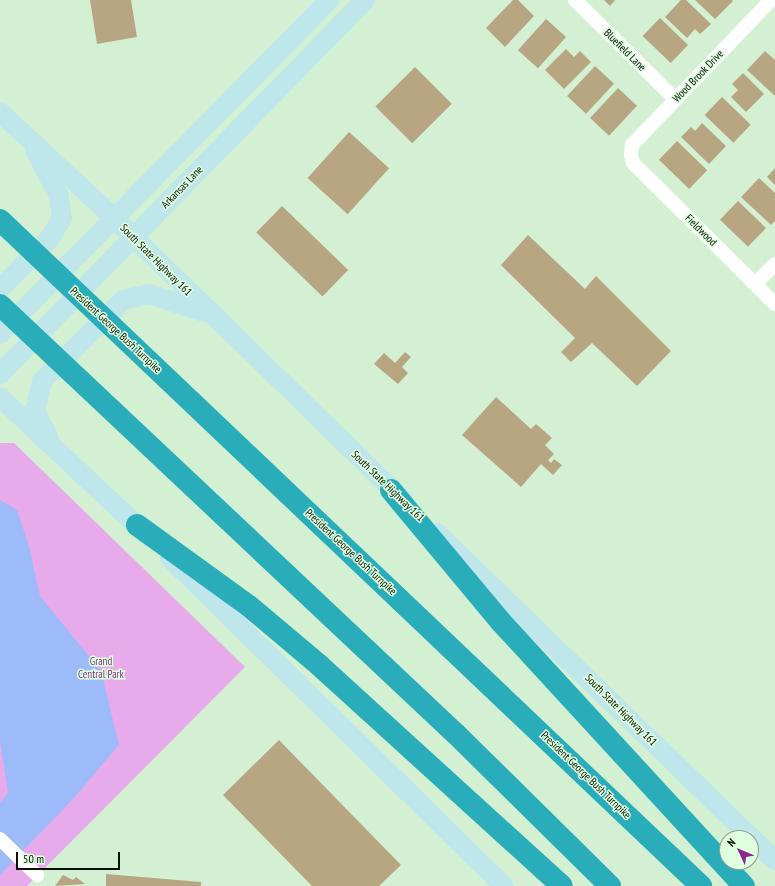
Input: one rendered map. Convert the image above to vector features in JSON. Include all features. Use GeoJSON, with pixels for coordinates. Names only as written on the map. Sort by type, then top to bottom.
{"type":"FeatureCollection","features":[{"type":"Feature","properties":{"kind":"highway","name":"President George Bush Turnpike"},"geometry":{"type":"LineString","coordinates":[[0,220],[556,746],[701,886]]}},
{"type":"Feature","properties":{"kind":"highway"},"geometry":{"type":"LineString","coordinates":[[0,305],[457,735],[610,886]]}},
{"type":"Feature","properties":{"kind":"highway"},"geometry":{"type":"LineString","coordinates":[[391,490],[501,622],[744,886]]}},
{"type":"Feature","properties":{"kind":"highway"},"geometry":{"type":"LineString","coordinates":[[137,524],[249,606],[313,660],[383,721],[562,886]]}},
{"type":"Feature","properties":{"kind":"main road"},"geometry":{"type":"LineString","coordinates":[[0,334],[115,219],[329,0]]}},
{"type":"Feature","properties":{"kind":"main road","name":"Arkansas Lane"},"geometry":{"type":"LineString","coordinates":[[0,374],[365,0]]}},
{"type":"Feature","properties":{"kind":"main road","name":"South State Highway 161"},"geometry":{"type":"LineString","coordinates":[[0,112],[115,219],[210,314],[391,490],[565,654],[775,860]]}},
{"type":"Feature","properties":{"kind":"main road"},"geometry":{"type":"LineString","coordinates":[[0,289],[50,238],[62,218],[59,196],[29,139]]}},
{"type":"Feature","properties":{"kind":"main road"},"geometry":{"type":"LineString","coordinates":[[54,448],[35,412],[42,381],[123,300],[148,294],[210,314]]}},
{"type":"Feature","properties":{"kind":"main road"},"geometry":{"type":"LineString","coordinates":[[0,397],[137,524],[504,886]]}},
{"type":"Feature","properties":{"kind":"street","name":"Bluefield Lane"},"geometry":{"type":"LineString","coordinates":[[575,0],[675,99]]}},
{"type":"Feature","properties":{"kind":"street","name":"Wood Brook Drive"},"geometry":{"type":"LineString","coordinates":[[631,155],[632,145],[772,0]]}},
{"type":"Feature","properties":{"kind":"street","name":"Fieldwood"},"geometry":{"type":"LineString","coordinates":[[631,155],[633,163],[775,304]]}},
{"type":"Feature","properties":{"kind":"street"},"geometry":{"type":"LineString","coordinates":[[755,284],[775,264]]}},
{"type":"Feature","properties":{"kind":"street"},"geometry":{"type":"LineString","coordinates":[[0,839],[37,875]]}},
{"type":"Feature","properties":{"kind":"green space","name":"Grand Central Park"},"geometry":{"type":"Polygon","coordinates":[[[0,443],[14,443],[245,667],[27,886],[0,886],[0,443]]]}},
{"type":"Feature","properties":{"kind":"water"},"geometry":{"type":"Polygon","coordinates":[[[0,500],[17,510],[29,546],[40,596],[101,671],[119,745],[72,800],[0,875],[0,803],[8,793],[0,741],[0,500]]]}},
{"type":"Feature","properties":{"kind":"building"},"geometry":{"type":"Polygon","coordinates":[[[90,0],[131,0],[137,37],[97,44],[90,0]]]}},
{"type":"Feature","properties":{"kind":"building"},"geometry":{"type":"Polygon","coordinates":[[[513,0],[518,0],[534,16],[505,47],[486,28],[513,0]]]}},
{"type":"Feature","properties":{"kind":"building"},"geometry":{"type":"Polygon","coordinates":[[[604,0],[615,0],[610,6],[604,0]]]}},
{"type":"Feature","properties":{"kind":"building"},"geometry":{"type":"Polygon","coordinates":[[[681,0],[686,0],[711,24],[700,34],[695,29],[687,38],[665,17],[681,0]]]}},
{"type":"Feature","properties":{"kind":"building"},"geometry":{"type":"Polygon","coordinates":[[[695,0],[732,0],[733,1],[715,19],[695,0]]]}},
{"type":"Feature","properties":{"kind":"building"},"geometry":{"type":"Polygon","coordinates":[[[660,18],[688,45],[671,63],[643,36],[660,18]]]}},
{"type":"Feature","properties":{"kind":"building"},"geometry":{"type":"Polygon","coordinates":[[[546,19],[566,37],[538,68],[518,50],[546,19]]]}},
{"type":"Feature","properties":{"kind":"building"},"geometry":{"type":"Polygon","coordinates":[[[566,49],[574,57],[580,51],[591,62],[564,89],[545,70],[566,49]]]}},
{"type":"Feature","properties":{"kind":"building"},"geometry":{"type":"Polygon","coordinates":[[[765,51],[775,60],[775,96],[747,70],[765,51]]]}},
{"type":"Feature","properties":{"kind":"building"},"geometry":{"type":"Polygon","coordinates":[[[595,66],[614,84],[586,114],[567,96],[595,66]]]}},
{"type":"Feature","properties":{"kind":"building"},"geometry":{"type":"Polygon","coordinates":[[[415,67],[452,104],[412,143],[375,107],[415,67]]]}},
{"type":"Feature","properties":{"kind":"building"},"geometry":{"type":"Polygon","coordinates":[[[743,73],[764,94],[746,112],[731,97],[738,90],[732,84],[743,73]]]}},
{"type":"Feature","properties":{"kind":"building"},"geometry":{"type":"Polygon","coordinates":[[[618,88],[637,106],[609,136],[590,118],[618,88]]]}},
{"type":"Feature","properties":{"kind":"building"},"geometry":{"type":"Polygon","coordinates":[[[722,97],[751,125],[733,143],[705,115],[722,97]]]}},
{"type":"Feature","properties":{"kind":"building"},"geometry":{"type":"Polygon","coordinates":[[[702,123],[726,146],[709,164],[681,137],[691,127],[695,131],[702,123]]]}},
{"type":"Feature","properties":{"kind":"building"},"geometry":{"type":"Polygon","coordinates":[[[349,132],[389,168],[348,214],[308,178],[349,132]]]}},
{"type":"Feature","properties":{"kind":"building"},"geometry":{"type":"Polygon","coordinates":[[[677,141],[707,170],[689,189],[659,160],[677,141]]]}},
{"type":"Feature","properties":{"kind":"building"},"geometry":{"type":"Polygon","coordinates":[[[775,168],[775,185],[767,177],[775,168]]]}},
{"type":"Feature","properties":{"kind":"building"},"geometry":{"type":"Polygon","coordinates":[[[759,178],[775,193],[775,221],[771,225],[741,197],[759,178]]]}},
{"type":"Feature","properties":{"kind":"building"},"geometry":{"type":"Polygon","coordinates":[[[738,201],[766,228],[748,247],[720,220],[738,201]]]}},
{"type":"Feature","properties":{"kind":"building"},"geometry":{"type":"Polygon","coordinates":[[[282,206],[348,270],[322,297],[256,233],[282,206]]]}},
{"type":"Feature","properties":{"kind":"building"},"geometry":{"type":"Polygon","coordinates":[[[528,235],[585,289],[596,276],[671,351],[637,386],[592,343],[571,362],[561,352],[575,338],[501,265],[528,235]]]}},
{"type":"Feature","properties":{"kind":"building"},"geometry":{"type":"Polygon","coordinates":[[[405,352],[411,357],[402,367],[408,373],[398,384],[374,364],[384,353],[395,363],[405,352]]]}},
{"type":"Feature","properties":{"kind":"building"},"geometry":{"type":"Polygon","coordinates":[[[496,397],[531,429],[536,424],[552,438],[545,445],[554,454],[548,460],[551,463],[554,459],[562,465],[553,475],[541,464],[521,487],[462,435],[496,397]]]}},
{"type":"Feature","properties":{"kind":"building"},"geometry":{"type":"Polygon","coordinates":[[[279,740],[401,865],[379,886],[312,886],[223,795],[279,740]]]}},
{"type":"Feature","properties":{"kind":"building"},"geometry":{"type":"Polygon","coordinates":[[[106,874],[201,882],[201,886],[106,886],[106,874]]]}},
{"type":"Feature","properties":{"kind":"building"},"geometry":{"type":"Polygon","coordinates":[[[63,875],[73,880],[76,877],[85,884],[55,886],[63,875]]]}}]}
